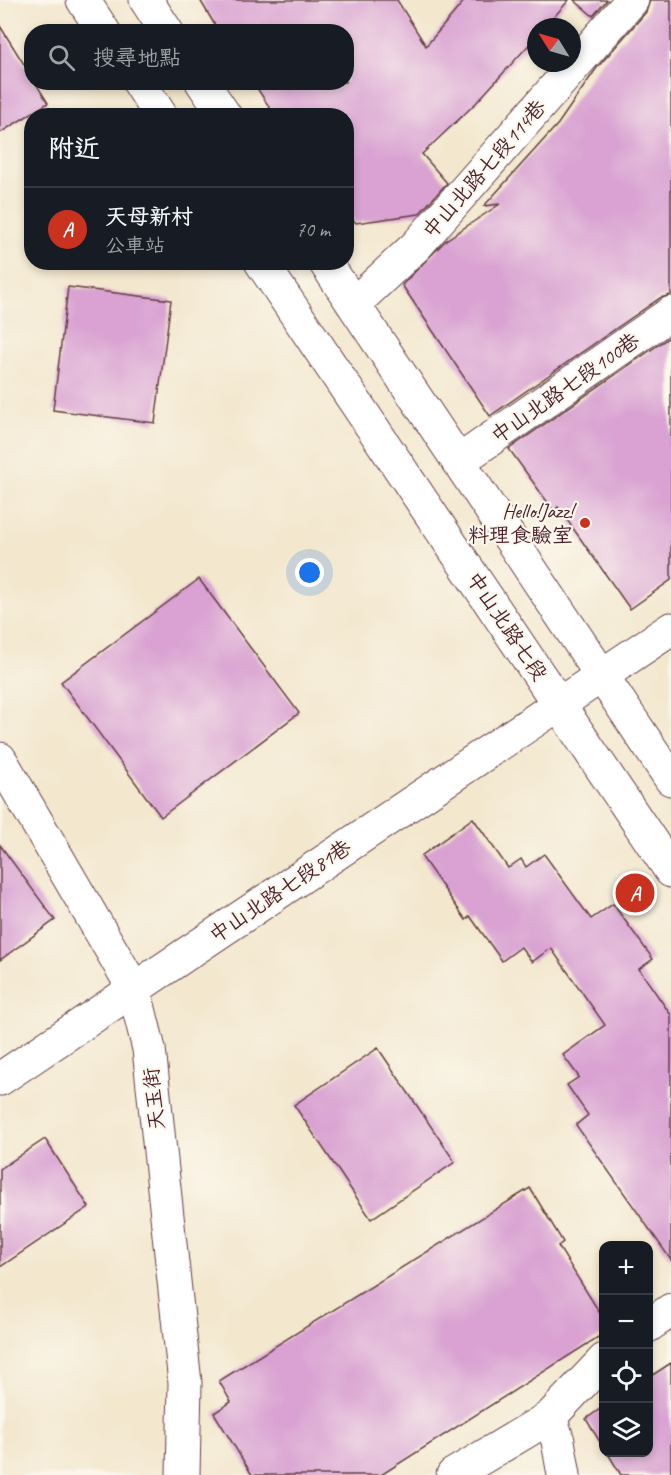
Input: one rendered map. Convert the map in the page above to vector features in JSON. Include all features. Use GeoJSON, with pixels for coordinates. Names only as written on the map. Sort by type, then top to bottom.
{"type":"FeatureCollection","features":[{"type":"Feature","properties":{"kind":"street"},"geometry":{"type":"LineString","coordinates":[[83,0],[99,24]]}},
{"type":"Feature","properties":{"kind":"street"},"geometry":{"type":"LineString","coordinates":[[146,0],[162,24]]}},
{"type":"Feature","properties":{"kind":"street","name":"中山北路七段114巷"},"geometry":{"type":"LineString","coordinates":[[354,304],[416,246],[632,0]]}},
{"type":"Feature","properties":{"kind":"street"},"geometry":{"type":"LineString","coordinates":[[144,90],[156,108]]}},
{"type":"Feature","properties":{"kind":"street"},"geometry":{"type":"LineString","coordinates":[[207,90],[220,108]]}},
{"type":"Feature","properties":{"kind":"street","name":"中山北路七段"},"geometry":{"type":"LineString","coordinates":[[266,270],[671,871]]}},
{"type":"Feature","properties":{"kind":"street"},"geometry":{"type":"LineString","coordinates":[[331,270],[671,779]]}},
{"type":"Feature","properties":{"kind":"street","name":"中山北路七段100巷"},"geometry":{"type":"LineString","coordinates":[[458,462],[671,313]]}},
{"type":"Feature","properties":{"kind":"street","name":"中山北路七段81巷"},"geometry":{"type":"LineString","coordinates":[[0,1079],[671,629]]}},
{"type":"Feature","properties":{"kind":"street","name":"天玉街"},"geometry":{"type":"LineString","coordinates":[[0,759],[134,989],[149,1049],[185,1383],[183,1475]]}},
{"type":"Feature","properties":{"kind":"street"},"geometry":{"type":"LineString","coordinates":[[653,1323],[671,1310]]}},
{"type":"Feature","properties":{"kind":"street"},"geometry":{"type":"LineString","coordinates":[[453,1475],[550,1417],[599,1364]]}},
{"type":"Feature","properties":{"kind":"street"},"geometry":{"type":"LineString","coordinates":[[550,1417],[558,1441],[564,1475]]}},
{"type":"Feature","properties":{"kind":"building"},"geometry":{"type":"Polygon","coordinates":[[[200,0],[397,0],[426,46],[465,0],[569,0],[553,18],[527,18],[527,47],[476,103],[422,154],[447,183],[419,214],[356,223],[354,221],[354,108],[270,108],[258,90],[354,90],[354,24],[214,24],[200,0]]]}},
{"type":"Feature","properties":{"kind":"building"},"geometry":{"type":"Polygon","coordinates":[[[574,0],[607,0],[593,16],[574,0]]]}},
{"type":"Feature","properties":{"kind":"building"},"geometry":{"type":"Polygon","coordinates":[[[650,0],[671,0],[671,295],[660,298],[490,416],[402,285],[446,240],[500,204],[484,206],[558,124],[596,69],[646,12],[650,0]]]}},
{"type":"Feature","properties":{"kind":"building"},"geometry":{"type":"Polygon","coordinates":[[[0,26],[24,64],[24,90],[40,90],[48,103],[40,108],[24,108],[24,118],[0,133],[0,26]]]}},
{"type":"Feature","properties":{"kind":"building"},"geometry":{"type":"Polygon","coordinates":[[[68,287],[171,300],[155,423],[53,410],[68,287]]]}},
{"type":"Feature","properties":{"kind":"building"},"geometry":{"type":"Polygon","coordinates":[[[671,336],[671,580],[630,609],[558,507],[554,511],[509,449],[671,336]]]}},
{"type":"Feature","properties":{"kind":"building"},"geometry":{"type":"Polygon","coordinates":[[[199,579],[299,713],[161,817],[61,682],[199,579]]]}},
{"type":"Feature","properties":{"kind":"building"},"geometry":{"type":"Polygon","coordinates":[[[473,818],[508,868],[521,859],[526,867],[544,854],[591,919],[613,904],[653,959],[639,969],[671,1015],[671,1260],[576,1125],[588,1115],[567,1085],[579,1077],[563,1055],[605,1025],[551,948],[532,962],[521,947],[502,961],[470,916],[466,920],[421,856],[473,818]]]}},
{"type":"Feature","properties":{"kind":"building"},"geometry":{"type":"Polygon","coordinates":[[[0,845],[55,920],[0,960],[0,845]]]}},
{"type":"Feature","properties":{"kind":"building"},"geometry":{"type":"Polygon","coordinates":[[[378,1048],[455,1162],[371,1219],[294,1105],[378,1048]]]}},
{"type":"Feature","properties":{"kind":"building"},"geometry":{"type":"Polygon","coordinates":[[[45,1139],[89,1207],[0,1267],[0,1169],[45,1139]]]}},
{"type":"Feature","properties":{"kind":"building"},"geometry":{"type":"Polygon","coordinates":[[[530,1188],[563,1242],[558,1246],[599,1312],[599,1337],[381,1475],[252,1475],[214,1413],[231,1402],[219,1381],[530,1188]]]}},
{"type":"Feature","properties":{"kind":"building"},"geometry":{"type":"Polygon","coordinates":[[[671,1363],[671,1475],[621,1475],[610,1457],[653,1457],[653,1375],[671,1363]]]}},
{"type":"Feature","properties":{"kind":"building"},"geometry":{"type":"Polygon","coordinates":[[[599,1410],[599,1440],[586,1419],[599,1410]]]}},
{"type":"Feature","properties":{"kind":"place","name":"Hello!Jazz! 料理食驗室"},"geometry":{"type":"Point","coordinates":[585,523]}},
{"type":"Feature","properties":{"kind":"place","name":"天母新村"},"geometry":{"type":"Point","coordinates":[635,893]}}]}
